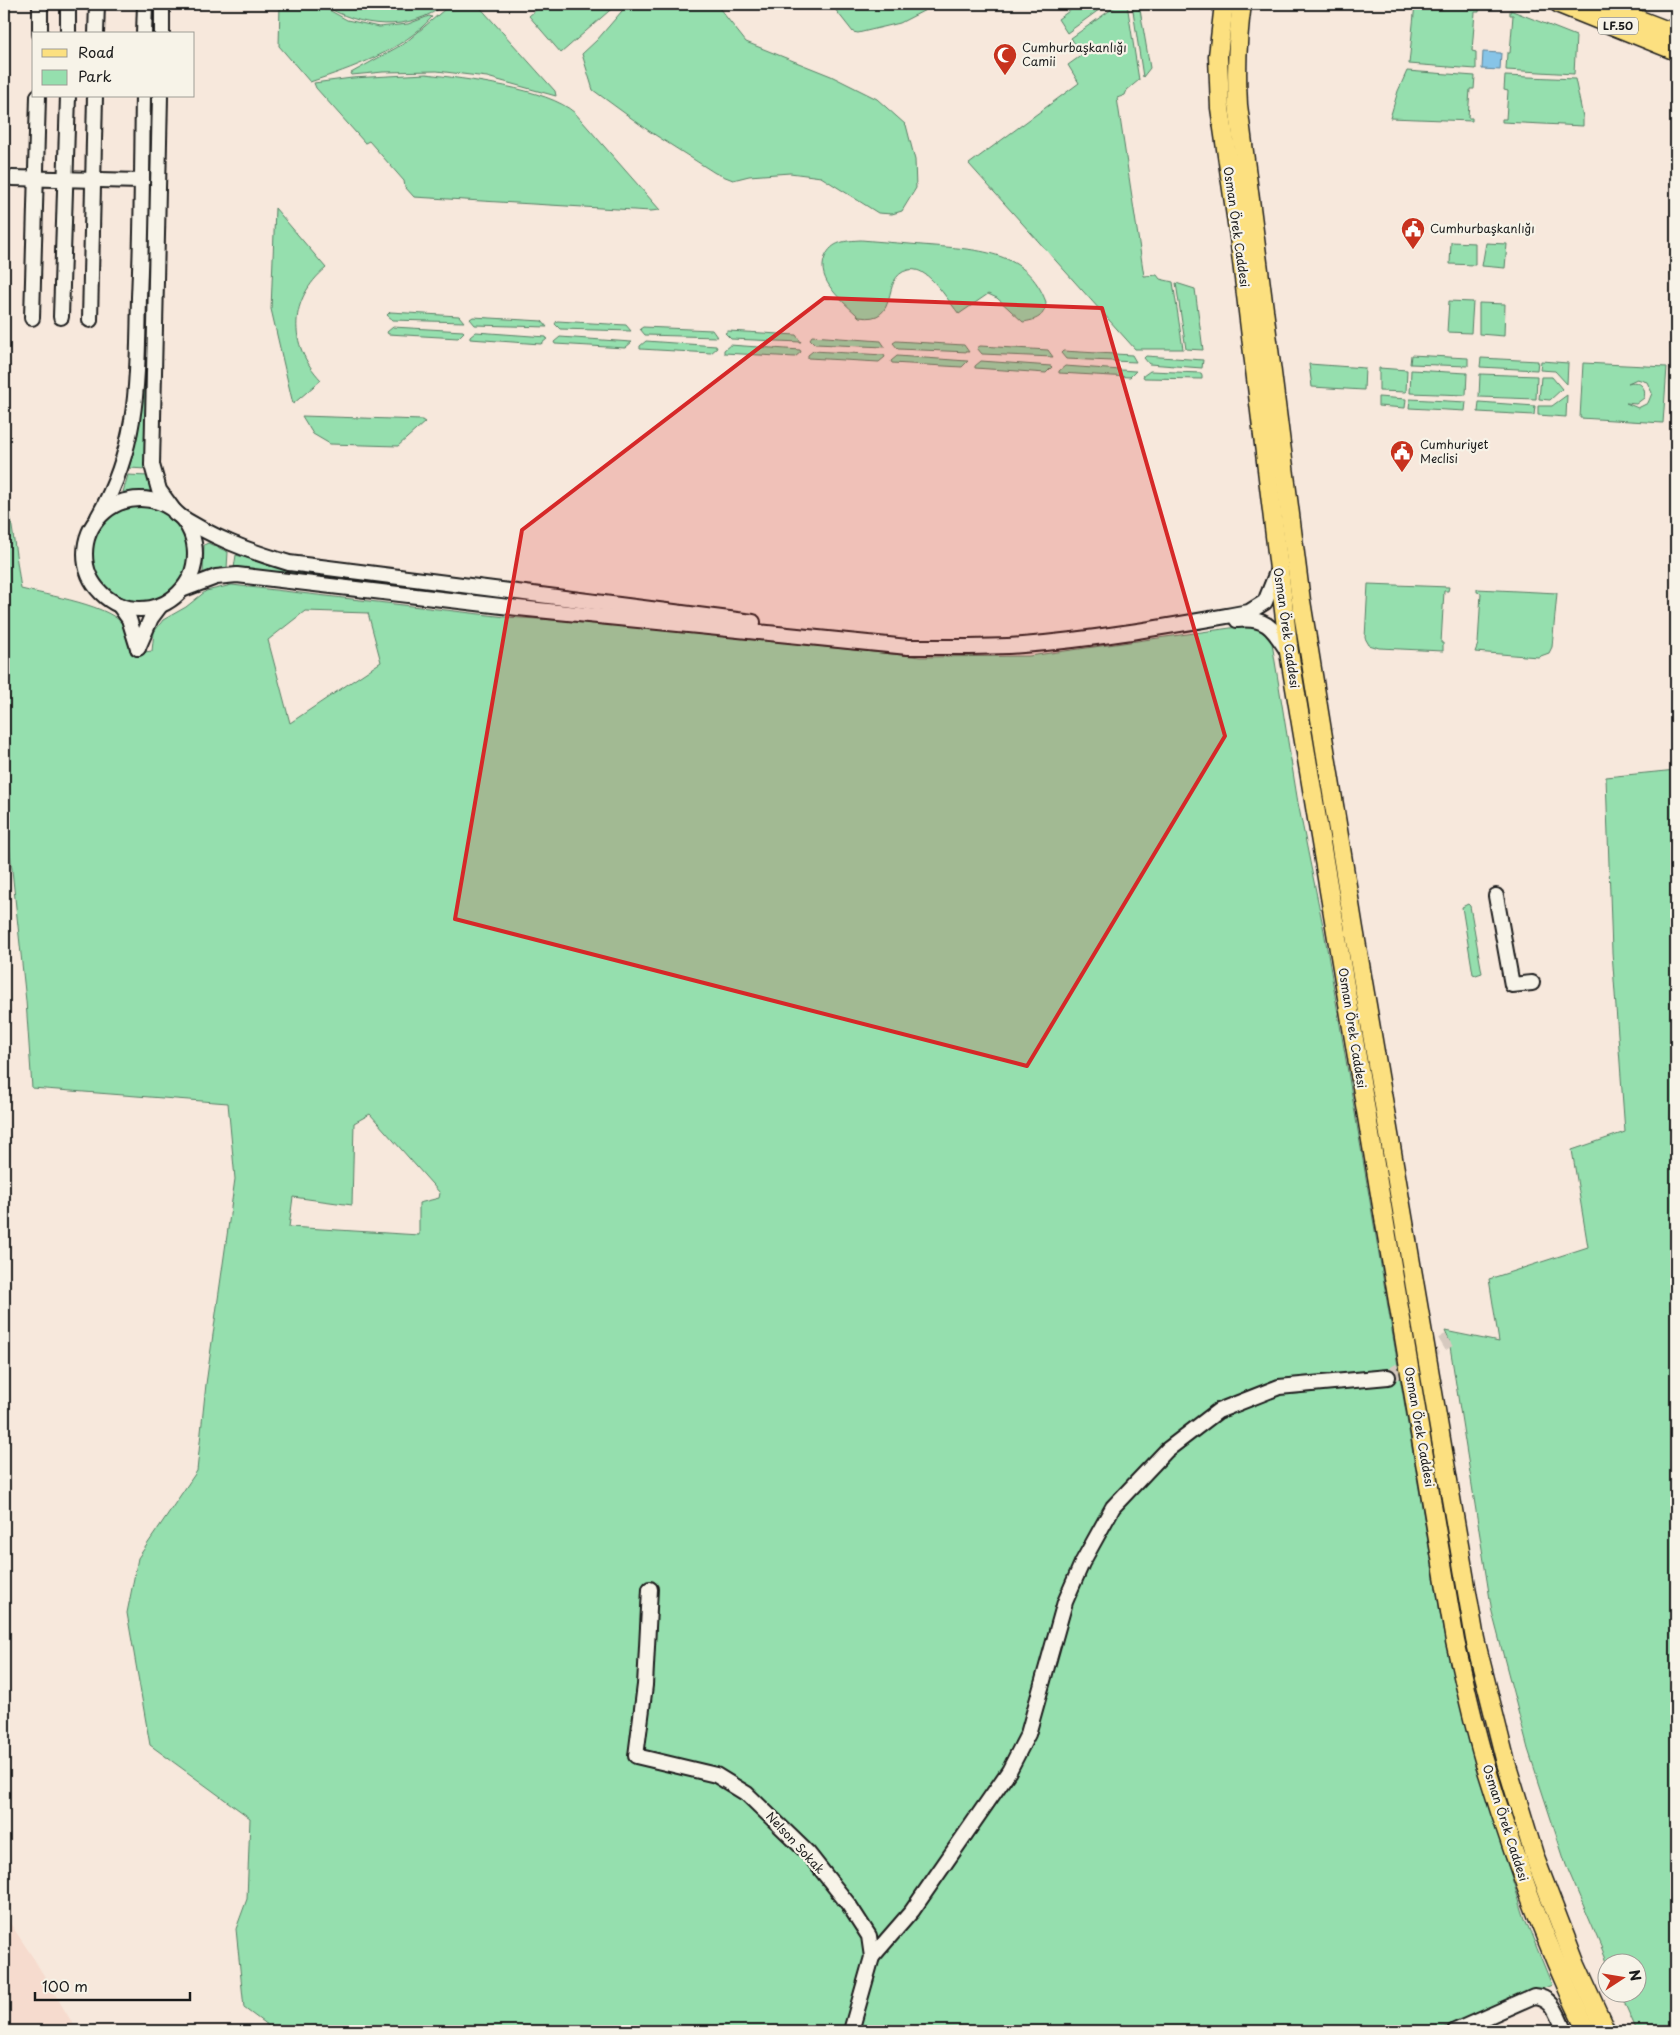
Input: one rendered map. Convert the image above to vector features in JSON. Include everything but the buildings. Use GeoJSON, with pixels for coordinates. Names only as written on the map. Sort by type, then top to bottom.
{"type":"FeatureCollection","features":[{"type":"Feature","properties":{"kind":"main road","name":"Osman Örek Caddesi"},"geometry":{"type":"LineString","coordinates":[[1224,4],[1218,56],[1220,108],[1239,236],[1289,652],[1454,1641],[1500,1815],[1541,1928],[1587,2031]]}},
{"type":"Feature","properties":{"kind":"main road","name":"Osman Örek Caddesi"},"geometry":{"type":"LineString","coordinates":[[1242,4],[1236,61],[1238,104],[1301,601],[1355,938],[1475,1639],[1506,1763],[1535,1858],[1576,1965],[1606,2031]]}},
{"type":"Feature","properties":{"kind":"main road","name":"LF.50"},"geometry":{"type":"LineString","coordinates":[[1559,4],[1676,51]]}},
{"type":"Feature","properties":{"kind":"main road","name":"LF.50"},"geometry":{"type":"LineString","coordinates":[[1598,4],[1676,34]]}},
{"type":"Feature","properties":{"kind":"street"},"geometry":{"type":"LineString","coordinates":[[40,4],[40,32]]}},
{"type":"Feature","properties":{"kind":"street"},"geometry":{"type":"LineString","coordinates":[[68,4],[68,32]]}},
{"type":"Feature","properties":{"kind":"street"},"geometry":{"type":"LineString","coordinates":[[96,32],[97,4]]}},
{"type":"Feature","properties":{"kind":"street"},"geometry":{"type":"LineString","coordinates":[[144,32],[145,4]]}},
{"type":"Feature","properties":{"kind":"street"},"geometry":{"type":"LineString","coordinates":[[162,4],[162,32]]}},
{"type":"Feature","properties":{"kind":"street"},"geometry":{"type":"LineString","coordinates":[[32,318],[38,98]]}},
{"type":"Feature","properties":{"kind":"street"},"geometry":{"type":"LineString","coordinates":[[61,318],[68,98]]}},
{"type":"Feature","properties":{"kind":"street"},"geometry":{"type":"LineString","coordinates":[[90,320],[94,98]]}},
{"type":"Feature","properties":{"kind":"street"},"geometry":{"type":"LineString","coordinates":[[143,98],[134,417],[123,463],[109,499],[88,538],[86,565],[98,589],[119,605],[138,610],[160,606],[171,600],[184,588],[192,574],[196,551],[188,527],[175,513],[160,490],[152,465],[160,98]]}},
{"type":"Feature","properties":{"kind":"street"},"geometry":{"type":"LineString","coordinates":[[12,178],[142,181]]}},
{"type":"Feature","properties":{"kind":"street"},"geometry":{"type":"LineString","coordinates":[[98,517],[111,506],[138,499],[158,503],[206,532],[236,546],[289,563],[526,592],[816,632],[945,647]]}},
{"type":"Feature","properties":{"kind":"street"},"geometry":{"type":"LineString","coordinates":[[1150,629],[1249,612],[1265,602],[1278,572]]}},
{"type":"Feature","properties":{"kind":"street"},"geometry":{"type":"LineString","coordinates":[[184,588],[216,577],[237,575],[908,647],[1020,645],[1251,619],[1265,622],[1289,652]]}},
{"type":"Feature","properties":{"kind":"street"},"geometry":{"type":"LineString","coordinates":[[119,605],[134,632],[138,648],[151,618],[160,606]]}},
{"type":"Feature","properties":{"kind":"street"},"geometry":{"type":"LineString","coordinates":[[1496,896],[1512,985],[1532,983]]}},
{"type":"Feature","properties":{"kind":"street"},"geometry":{"type":"LineString","coordinates":[[872,1957],[912,1910],[1009,1771],[1028,1734],[1065,1602],[1082,1563],[1112,1507],[1167,1450],[1218,1411],[1279,1387],[1388,1376]]}},
{"type":"Feature","properties":{"kind":"street","name":"Nelson Sokak"},"geometry":{"type":"LineString","coordinates":[[650,1589],[645,1685],[636,1756],[716,1775],[747,1794],[808,1853],[849,1905],[869,1936],[872,1957],[852,2031]]}},
{"type":"Feature","properties":{"kind":"street"},"geometry":{"type":"LineString","coordinates":[[1454,2031],[1534,1996],[1544,1996],[1551,2002],[1565,2031]]}},
{"type":"Feature","properties":{"kind":"highlighted area"},"geometry":{"type":"Polygon","coordinates":[[[824,298],[1102,308],[1225,736],[1027,1066],[455,919],[522,530],[824,298]]]}},
{"type":"Feature","properties":{"kind":"shaded area"},"geometry":{"type":"Polygon","coordinates":[[[4,1914],[34,1959],[77,2031],[4,2031],[4,1914]]]}},
{"type":"Feature","properties":{"kind":"green space"},"geometry":{"type":"Polygon","coordinates":[[[280,4],[318,4],[347,20],[379,27],[408,24],[429,16],[432,17],[406,40],[376,57],[310,82],[279,46],[280,4]]]}},
{"type":"Feature","properties":{"kind":"green space"},"geometry":{"type":"Polygon","coordinates":[[[322,4],[446,4],[416,20],[384,24],[352,18],[322,4]]]}},
{"type":"Feature","properties":{"kind":"green space"},"geometry":{"type":"Polygon","coordinates":[[[451,4],[477,4],[555,91],[556,96],[487,77],[437,71],[383,72],[352,75],[351,73],[405,43],[451,4]]]}},
{"type":"Feature","properties":{"kind":"green space"},"geometry":{"type":"Polygon","coordinates":[[[543,4],[617,4],[561,53],[529,16],[543,4]]]}},
{"type":"Feature","properties":{"kind":"green space"},"geometry":{"type":"Polygon","coordinates":[[[628,4],[716,4],[746,42],[831,76],[877,99],[906,125],[915,160],[916,188],[902,211],[892,214],[878,213],[821,177],[790,173],[749,176],[733,180],[715,173],[649,131],[593,90],[582,54],[597,40],[628,4]]]}},
{"type":"Feature","properties":{"kind":"green space"},"geometry":{"type":"Polygon","coordinates":[[[831,4],[937,4],[900,23],[858,33],[853,32],[831,4]]]}},
{"type":"Feature","properties":{"kind":"green space"},"geometry":{"type":"Polygon","coordinates":[[[1079,4],[1107,4],[1067,33],[1058,19],[1079,4]]]}},
{"type":"Feature","properties":{"kind":"green space"},"geometry":{"type":"Polygon","coordinates":[[[1119,4],[1127,4],[1139,80],[1127,90],[1125,95],[1117,98],[1144,276],[1157,275],[1160,279],[1173,282],[1183,349],[1135,349],[969,164],[1079,83],[1068,65],[1082,55],[1071,38],[1119,4]]]}},
{"type":"Feature","properties":{"kind":"green space"},"geometry":{"type":"Polygon","coordinates":[[[1132,4],[1139,4],[1150,68],[1143,77],[1132,4]]]}},
{"type":"Feature","properties":{"kind":"green space"},"geometry":{"type":"Polygon","coordinates":[[[1415,4],[1480,4],[1479,12],[1475,12],[1472,51],[1476,52],[1476,69],[1409,64],[1415,4]]]}},
{"type":"Feature","properties":{"kind":"green space"},"geometry":{"type":"Polygon","coordinates":[[[1510,10],[1576,36],[1574,74],[1506,70],[1507,53],[1510,53],[1513,15],[1510,15],[1510,10]]]}},
{"type":"Feature","properties":{"kind":"green space"},"geometry":{"type":"Polygon","coordinates":[[[1407,71],[1475,76],[1474,89],[1470,89],[1468,118],[1472,118],[1472,121],[1390,118],[1398,91],[1407,71]]]}},
{"type":"Feature","properties":{"kind":"green space"},"geometry":{"type":"Polygon","coordinates":[[[426,74],[505,86],[545,97],[562,104],[575,113],[660,210],[414,197],[405,187],[404,181],[369,141],[365,143],[316,88],[314,83],[352,78],[426,74]]]}},
{"type":"Feature","properties":{"kind":"green space"},"geometry":{"type":"Polygon","coordinates":[[[1505,76],[1575,79],[1583,117],[1583,126],[1502,122],[1502,119],[1506,119],[1508,91],[1504,90],[1505,76]]]}},
{"type":"Feature","properties":{"kind":"green space"},"geometry":{"type":"Polygon","coordinates":[[[149,98],[155,98],[146,469],[129,468],[137,437],[142,398],[149,98]]]}},
{"type":"Feature","properties":{"kind":"green space"},"geometry":{"type":"Polygon","coordinates":[[[275,208],[326,268],[314,280],[305,294],[299,308],[297,322],[302,352],[321,380],[293,404],[271,309],[275,208]]]}},
{"type":"Feature","properties":{"kind":"green space"},"geometry":{"type":"Polygon","coordinates":[[[861,240],[968,249],[1000,256],[1027,272],[1038,285],[1046,302],[1044,311],[1036,319],[1023,322],[997,298],[988,294],[959,314],[928,276],[918,270],[908,270],[899,274],[894,281],[886,307],[881,314],[872,317],[859,317],[839,298],[827,283],[823,266],[825,257],[835,245],[861,240]]]}},
{"type":"Feature","properties":{"kind":"green space"},"geometry":{"type":"Polygon","coordinates":[[[1451,242],[1475,243],[1475,265],[1450,264],[1451,242]]]}},
{"type":"Feature","properties":{"kind":"green space"},"geometry":{"type":"Polygon","coordinates":[[[1486,243],[1507,244],[1505,268],[1482,266],[1486,243]]]}},
{"type":"Feature","properties":{"kind":"green space"},"geometry":{"type":"Polygon","coordinates":[[[1176,283],[1195,289],[1203,350],[1186,349],[1176,283]]]}},
{"type":"Feature","properties":{"kind":"green space"},"geometry":{"type":"Polygon","coordinates":[[[1449,301],[1473,302],[1471,333],[1447,332],[1449,301]]]}},
{"type":"Feature","properties":{"kind":"green space"},"geometry":{"type":"Polygon","coordinates":[[[1479,303],[1505,304],[1504,336],[1479,334],[1479,303]]]}},
{"type":"Feature","properties":{"kind":"green space"},"geometry":{"type":"Polygon","coordinates":[[[390,312],[459,316],[464,322],[393,320],[387,315],[390,312]]]}},
{"type":"Feature","properties":{"kind":"green space"},"geometry":{"type":"Polygon","coordinates":[[[473,317],[542,321],[547,327],[475,325],[470,319],[473,317]]]}},
{"type":"Feature","properties":{"kind":"green space"},"geometry":{"type":"Polygon","coordinates":[[[557,321],[626,325],[631,331],[560,329],[555,324],[557,321]]]}},
{"type":"Feature","properties":{"kind":"green space"},"geometry":{"type":"Polygon","coordinates":[[[393,327],[464,332],[458,338],[388,334],[387,332],[393,327]]]}},
{"type":"Feature","properties":{"kind":"green space"},"geometry":{"type":"Polygon","coordinates":[[[643,327],[712,330],[717,337],[645,335],[640,329],[643,327]]]}},
{"type":"Feature","properties":{"kind":"green space"},"geometry":{"type":"Polygon","coordinates":[[[728,331],[796,335],[801,342],[731,339],[725,333],[728,331]]]}},
{"type":"Feature","properties":{"kind":"green space"},"geometry":{"type":"Polygon","coordinates":[[[476,332],[546,337],[547,339],[541,344],[470,339],[476,332]]]}},
{"type":"Feature","properties":{"kind":"green space"},"geometry":{"type":"Polygon","coordinates":[[[812,336],[881,341],[885,347],[815,344],[810,339],[812,336]]]}},
{"type":"Feature","properties":{"kind":"green space"},"geometry":{"type":"Polygon","coordinates":[[[560,337],[632,342],[625,348],[555,344],[554,342],[560,337]]]}},
{"type":"Feature","properties":{"kind":"green space"},"geometry":{"type":"Polygon","coordinates":[[[646,341],[716,346],[717,348],[711,353],[640,349],[640,346],[646,341]]]}},
{"type":"Feature","properties":{"kind":"green space"},"geometry":{"type":"Polygon","coordinates":[[[896,341],[964,345],[969,352],[898,349],[893,343],[896,341]]]}},
{"type":"Feature","properties":{"kind":"green space"},"geometry":{"type":"Polygon","coordinates":[[[730,345],[800,350],[801,352],[795,357],[724,353],[724,350],[730,345]]]}},
{"type":"Feature","properties":{"kind":"green space"},"geometry":{"type":"Polygon","coordinates":[[[980,346],[1048,350],[1053,357],[982,354],[977,348],[980,346]]]}},
{"type":"Feature","properties":{"kind":"green space"},"geometry":{"type":"Polygon","coordinates":[[[813,351],[884,355],[885,357],[879,362],[808,358],[808,355],[813,351]]]}},
{"type":"Feature","properties":{"kind":"green space"},"geometry":{"type":"Polygon","coordinates":[[[1063,351],[1132,355],[1136,362],[1066,359],[1061,353],[1063,351]]]}},
{"type":"Feature","properties":{"kind":"green space"},"geometry":{"type":"Polygon","coordinates":[[[1411,355],[1468,358],[1468,366],[1410,364],[1411,355]]]}},
{"type":"Feature","properties":{"kind":"green space"},"geometry":{"type":"Polygon","coordinates":[[[897,356],[968,361],[962,367],[892,363],[891,361],[897,356]]]}},
{"type":"Feature","properties":{"kind":"green space"},"geometry":{"type":"Polygon","coordinates":[[[1146,356],[1203,360],[1202,368],[1149,364],[1144,358],[1146,356]]]}},
{"type":"Feature","properties":{"kind":"green space"},"geometry":{"type":"Polygon","coordinates":[[[1481,358],[1538,361],[1537,370],[1480,367],[1481,358]]]}},
{"type":"Feature","properties":{"kind":"green space"},"geometry":{"type":"Polygon","coordinates":[[[981,361],[1052,367],[1046,373],[975,368],[981,361]]]}},
{"type":"Feature","properties":{"kind":"green space"},"geometry":{"type":"Polygon","coordinates":[[[1541,361],[1568,363],[1567,384],[1555,371],[1540,370],[1541,361]]]}},
{"type":"Feature","properties":{"kind":"green space"},"geometry":{"type":"Polygon","coordinates":[[[1583,363],[1667,367],[1663,423],[1580,418],[1583,363]],[[1637,379],[1628,383],[1638,383],[1643,387],[1645,394],[1644,398],[1636,404],[1626,403],[1638,408],[1648,403],[1652,393],[1647,382],[1637,379]]]}},
{"type":"Feature","properties":{"kind":"green space"},"geometry":{"type":"Polygon","coordinates":[[[1309,364],[1365,368],[1364,390],[1312,387],[1309,364]]]}},
{"type":"Feature","properties":{"kind":"green space"},"geometry":{"type":"Polygon","coordinates":[[[1065,366],[1136,371],[1130,377],[1059,373],[1065,366]]]}},
{"type":"Feature","properties":{"kind":"green space"},"geometry":{"type":"Polygon","coordinates":[[[1379,368],[1407,370],[1406,392],[1379,391],[1379,368]]]}},
{"type":"Feature","properties":{"kind":"green space"},"geometry":{"type":"Polygon","coordinates":[[[1411,370],[1467,373],[1466,395],[1410,393],[1411,370]]]}},
{"type":"Feature","properties":{"kind":"green space"},"geometry":{"type":"Polygon","coordinates":[[[1150,371],[1201,373],[1202,379],[1144,378],[1143,376],[1150,371]]]}},
{"type":"Feature","properties":{"kind":"green space"},"geometry":{"type":"Polygon","coordinates":[[[1480,374],[1537,376],[1536,399],[1479,397],[1480,374]]]}},
{"type":"Feature","properties":{"kind":"green space"},"geometry":{"type":"Polygon","coordinates":[[[1541,377],[1552,377],[1562,389],[1550,400],[1539,399],[1541,377]]]}},
{"type":"Feature","properties":{"kind":"green space"},"geometry":{"type":"Polygon","coordinates":[[[1567,395],[1566,417],[1538,415],[1538,406],[1552,406],[1567,395]]]}},
{"type":"Feature","properties":{"kind":"green space"},"geometry":{"type":"Polygon","coordinates":[[[1378,397],[1406,399],[1405,408],[1378,406],[1378,397]]]}},
{"type":"Feature","properties":{"kind":"green space"},"geometry":{"type":"Polygon","coordinates":[[[1410,399],[1466,402],[1465,411],[1409,408],[1410,399]]]}},
{"type":"Feature","properties":{"kind":"green space"},"geometry":{"type":"Polygon","coordinates":[[[1479,402],[1535,406],[1534,415],[1478,412],[1479,402]]]}},
{"type":"Feature","properties":{"kind":"green space"},"geometry":{"type":"Polygon","coordinates":[[[302,416],[422,420],[425,422],[398,446],[330,444],[313,434],[302,416]]]}},
{"type":"Feature","properties":{"kind":"green space"},"geometry":{"type":"Polygon","coordinates":[[[4,472],[21,589],[78,602],[108,613],[119,620],[126,628],[131,654],[152,651],[154,632],[163,620],[186,607],[206,591],[232,585],[505,617],[604,623],[920,657],[1029,656],[1252,625],[1271,637],[1298,803],[1324,931],[1443,1630],[1485,1794],[1525,1919],[1552,1985],[1434,2031],[275,2031],[244,2008],[236,1929],[247,1899],[250,1818],[150,1745],[127,1613],[138,1558],[197,1471],[206,1384],[235,1179],[228,1103],[32,1088],[26,1001],[4,795],[4,472]],[[305,611],[268,640],[290,723],[381,662],[368,613],[305,611]],[[370,1114],[354,1123],[352,1205],[293,1197],[289,1227],[419,1235],[419,1203],[439,1198],[440,1193],[370,1114]]]}},
{"type":"Feature","properties":{"kind":"green space"},"geometry":{"type":"Polygon","coordinates":[[[128,475],[148,476],[152,491],[123,492],[128,475]]]}},
{"type":"Feature","properties":{"kind":"green space"},"geometry":{"type":"Polygon","coordinates":[[[140,507],[158,511],[174,521],[184,537],[188,555],[184,573],[174,589],[158,599],[140,603],[122,599],[106,589],[96,573],[92,555],[96,537],[106,521],[122,511],[140,507]]]}},
{"type":"Feature","properties":{"kind":"green space"},"geometry":{"type":"Polygon","coordinates":[[[208,543],[228,552],[227,568],[203,573],[204,545],[208,543]]]}},
{"type":"Feature","properties":{"kind":"green space"},"geometry":{"type":"Polygon","coordinates":[[[236,555],[284,568],[545,600],[721,625],[234,568],[236,555]]]}},
{"type":"Feature","properties":{"kind":"green space"},"geometry":{"type":"Polygon","coordinates":[[[1368,584],[1449,587],[1448,591],[1444,591],[1441,643],[1443,643],[1443,651],[1379,648],[1369,645],[1365,638],[1368,584]]]}},
{"type":"Feature","properties":{"kind":"green space"},"geometry":{"type":"Polygon","coordinates":[[[1477,589],[1557,593],[1552,647],[1549,653],[1538,657],[1475,652],[1478,644],[1481,593],[1477,592],[1477,589]]]}},
{"type":"Feature","properties":{"kind":"green space"},"geometry":{"type":"Polygon","coordinates":[[[1676,770],[1676,2031],[1637,2031],[1624,2002],[1648,2002],[1648,1952],[1603,1952],[1566,1865],[1528,1749],[1492,1612],[1449,1340],[1445,1331],[1499,1342],[1489,1279],[1588,1247],[1572,1150],[1625,1132],[1612,952],[1606,777],[1676,770]]]}},
{"type":"Feature","properties":{"kind":"green space"},"geometry":{"type":"Polygon","coordinates":[[[1468,904],[1470,906],[1482,973],[1476,975],[1473,974],[1462,907],[1468,904]]]}},
{"type":"Feature","properties":{"kind":"water"},"geometry":{"type":"Polygon","coordinates":[[[1483,52],[1501,53],[1500,70],[1482,69],[1483,52]]]}},
{"type":"Feature","properties":{"kind":"tunnel"},"geometry":{"type":"LineString","coordinates":[[1388,1377],[1449,1340]]}},
{"type":"Feature","properties":{"kind":"place","name":"Cumhurbaşkanlığı Camii"},"geometry":{"type":"Point","coordinates":[1005,76]}},
{"type":"Feature","properties":{"kind":"place","name":"Cumhurbaşkanlığı"},"geometry":{"type":"Point","coordinates":[1413,250]}},
{"type":"Feature","properties":{"kind":"place","name":"Cumhuriyet Meclisi"},"geometry":{"type":"Point","coordinates":[1402,473]}}]}
